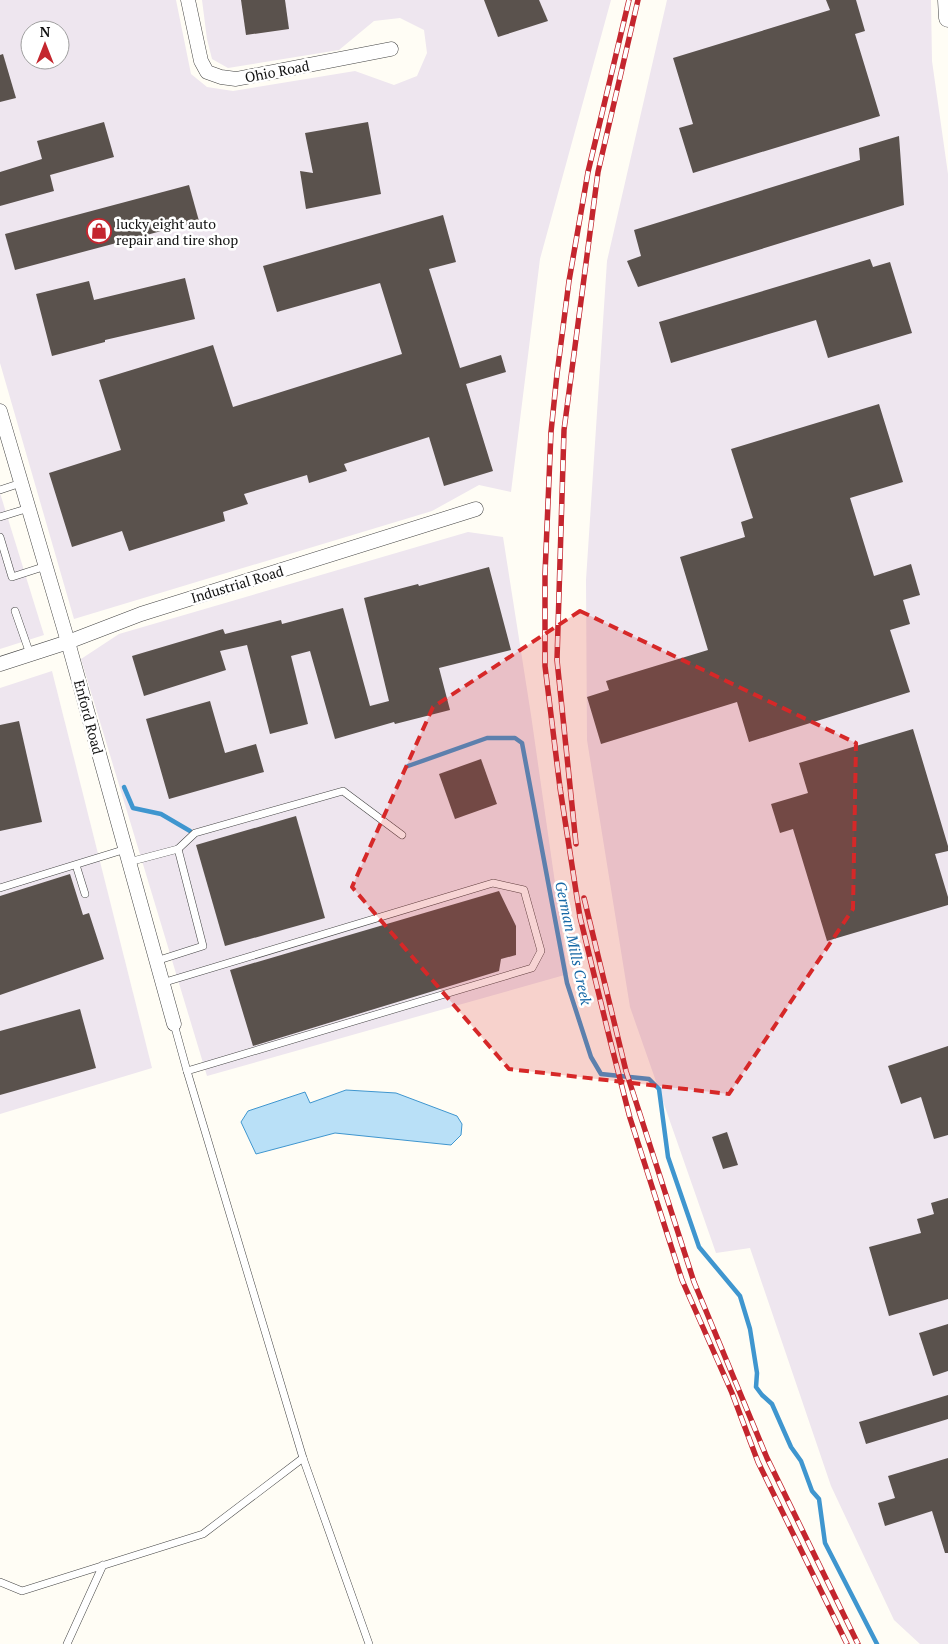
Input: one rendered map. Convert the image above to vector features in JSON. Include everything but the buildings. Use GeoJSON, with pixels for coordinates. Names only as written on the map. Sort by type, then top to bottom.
{"type":"FeatureCollection","features":[{"type":"Feature","properties":{"kind":"street","name":"Ohio Road"},"geometry":{"type":"LineString","coordinates":[[188,0],[201,61],[207,72],[221,76],[236,79],[391,49]]}},
{"type":"Feature","properties":{"kind":"street"},"geometry":{"type":"LineString","coordinates":[[947,0],[948,18]]}},
{"type":"Feature","properties":{"kind":"street","name":"Enford Road"},"geometry":{"type":"LineString","coordinates":[[1,420],[22,483],[68,642],[174,1024]]}},
{"type":"Feature","properties":{"kind":"street","name":"Industrial Road"},"geometry":{"type":"LineString","coordinates":[[0,664],[68,642],[141,614],[476,509]]}},
{"type":"Feature","properties":{"kind":"lane"},"geometry":{"type":"LineString","coordinates":[[0,490],[22,483]]}},
{"type":"Feature","properties":{"kind":"lane"},"geometry":{"type":"LineString","coordinates":[[0,517],[29,508]]}},
{"type":"Feature","properties":{"kind":"lane"},"geometry":{"type":"LineString","coordinates":[[0,537],[12,577],[46,566]]}},
{"type":"Feature","properties":{"kind":"lane"},"geometry":{"type":"LineString","coordinates":[[15,611],[30,654]]}},
{"type":"Feature","properties":{"kind":"lane"},"geometry":{"type":"LineString","coordinates":[[0,888],[76,865],[178,848],[195,833],[343,790],[402,835]]}},
{"type":"Feature","properties":{"kind":"lane"},"geometry":{"type":"LineString","coordinates":[[156,961],[203,946],[178,848]]}},
{"type":"Feature","properties":{"kind":"lane"},"geometry":{"type":"LineString","coordinates":[[76,865],[85,894]]}},
{"type":"Feature","properties":{"kind":"lane"},"geometry":{"type":"LineString","coordinates":[[162,983],[494,883],[524,890],[527,899],[541,951],[532,968],[187,1071]]}},
{"type":"Feature","properties":{"kind":"lane"},"geometry":{"type":"LineString","coordinates":[[174,1024],[303,1458],[369,1644]]}},
{"type":"Feature","properties":{"kind":"lane"},"geometry":{"type":"LineString","coordinates":[[0,1582],[22,1591],[203,1534],[303,1458]]}},
{"type":"Feature","properties":{"kind":"lane"},"geometry":{"type":"LineString","coordinates":[[67,1644],[103,1566]]}},
{"type":"Feature","properties":{"kind":"highlighted area"},"geometry":{"type":"Polygon","coordinates":[[[580,611],[856,743],[853,909],[729,1094],[509,1069],[352,887],[433,707],[580,611]]]}},
{"type":"Feature","properties":{"kind":"shaded area"},"geometry":{"type":"Polygon","coordinates":[[[0,0],[176,0],[191,74],[207,87],[233,91],[355,71],[394,85],[417,76],[427,53],[424,30],[400,18],[374,21],[339,50],[228,68],[212,59],[207,39],[202,0],[611,0],[540,259],[511,492],[479,485],[432,511],[74,619],[0,363],[0,0]]]}},
{"type":"Feature","properties":{"kind":"shaded area"},"geometry":{"type":"Polygon","coordinates":[[[667,0],[931,0],[932,61],[948,174],[948,1644],[920,1644],[894,1620],[831,1486],[750,1248],[716,1253],[630,1007],[587,740],[586,580],[607,261],[667,0]]]}},
{"type":"Feature","properties":{"kind":"shaded area"},"geometry":{"type":"Polygon","coordinates":[[[0,493],[44,635],[0,649],[0,493]]]}},
{"type":"Feature","properties":{"kind":"shaded area"},"geometry":{"type":"Polygon","coordinates":[[[468,532],[503,537],[531,715],[568,974],[207,1076],[81,659],[119,634],[468,532]]]}},
{"type":"Feature","properties":{"kind":"shaded area"},"geometry":{"type":"Polygon","coordinates":[[[52,671],[152,1068],[0,1114],[0,688],[52,671]]]}},
{"type":"Feature","properties":{"kind":"water"},"geometry":{"type":"Polygon","coordinates":[[[346,1090],[396,1093],[457,1116],[462,1124],[461,1135],[451,1145],[335,1133],[256,1154],[241,1122],[248,1111],[305,1092],[310,1103],[346,1090]]]}},
{"type":"Feature","properties":{"kind":"waterway","name":"German Mills Creek"},"geometry":{"type":"LineString","coordinates":[[408,766],[487,738],[515,738],[522,743],[567,983],[591,1057],[601,1074],[649,1079],[659,1089],[668,1157],[699,1247],[740,1296],[750,1329],[757,1373],[756,1387],[772,1404],[791,1447],[801,1461],[812,1491],[819,1499],[825,1543],[877,1644]]}},
{"type":"Feature","properties":{"kind":"waterway","name":"German Mills Creek"},"geometry":{"type":"LineString","coordinates":[[124,787],[133,808],[161,814],[190,831]]}},
{"type":"Feature","properties":{"kind":"railway"},"geometry":{"type":"LineString","coordinates":[[629,0],[588,172],[569,281],[551,432],[545,574],[545,666],[560,788],[580,917],[610,1040],[630,1118],[682,1280],[732,1393],[758,1462],[847,1644]]}},
{"type":"Feature","properties":{"kind":"railway"},"geometry":{"type":"LineString","coordinates":[[576,844],[557,660],[564,430],[598,172],[638,0]]}},
{"type":"Feature","properties":{"kind":"railway"},"geometry":{"type":"LineString","coordinates":[[584,898],[626,1071],[694,1282],[767,1458],[858,1644]]}},
{"type":"Feature","properties":{"kind":"place","name":"lucky eight auto repair and tire shop"},"geometry":{"type":"Point","coordinates":[99,231]}}]}
